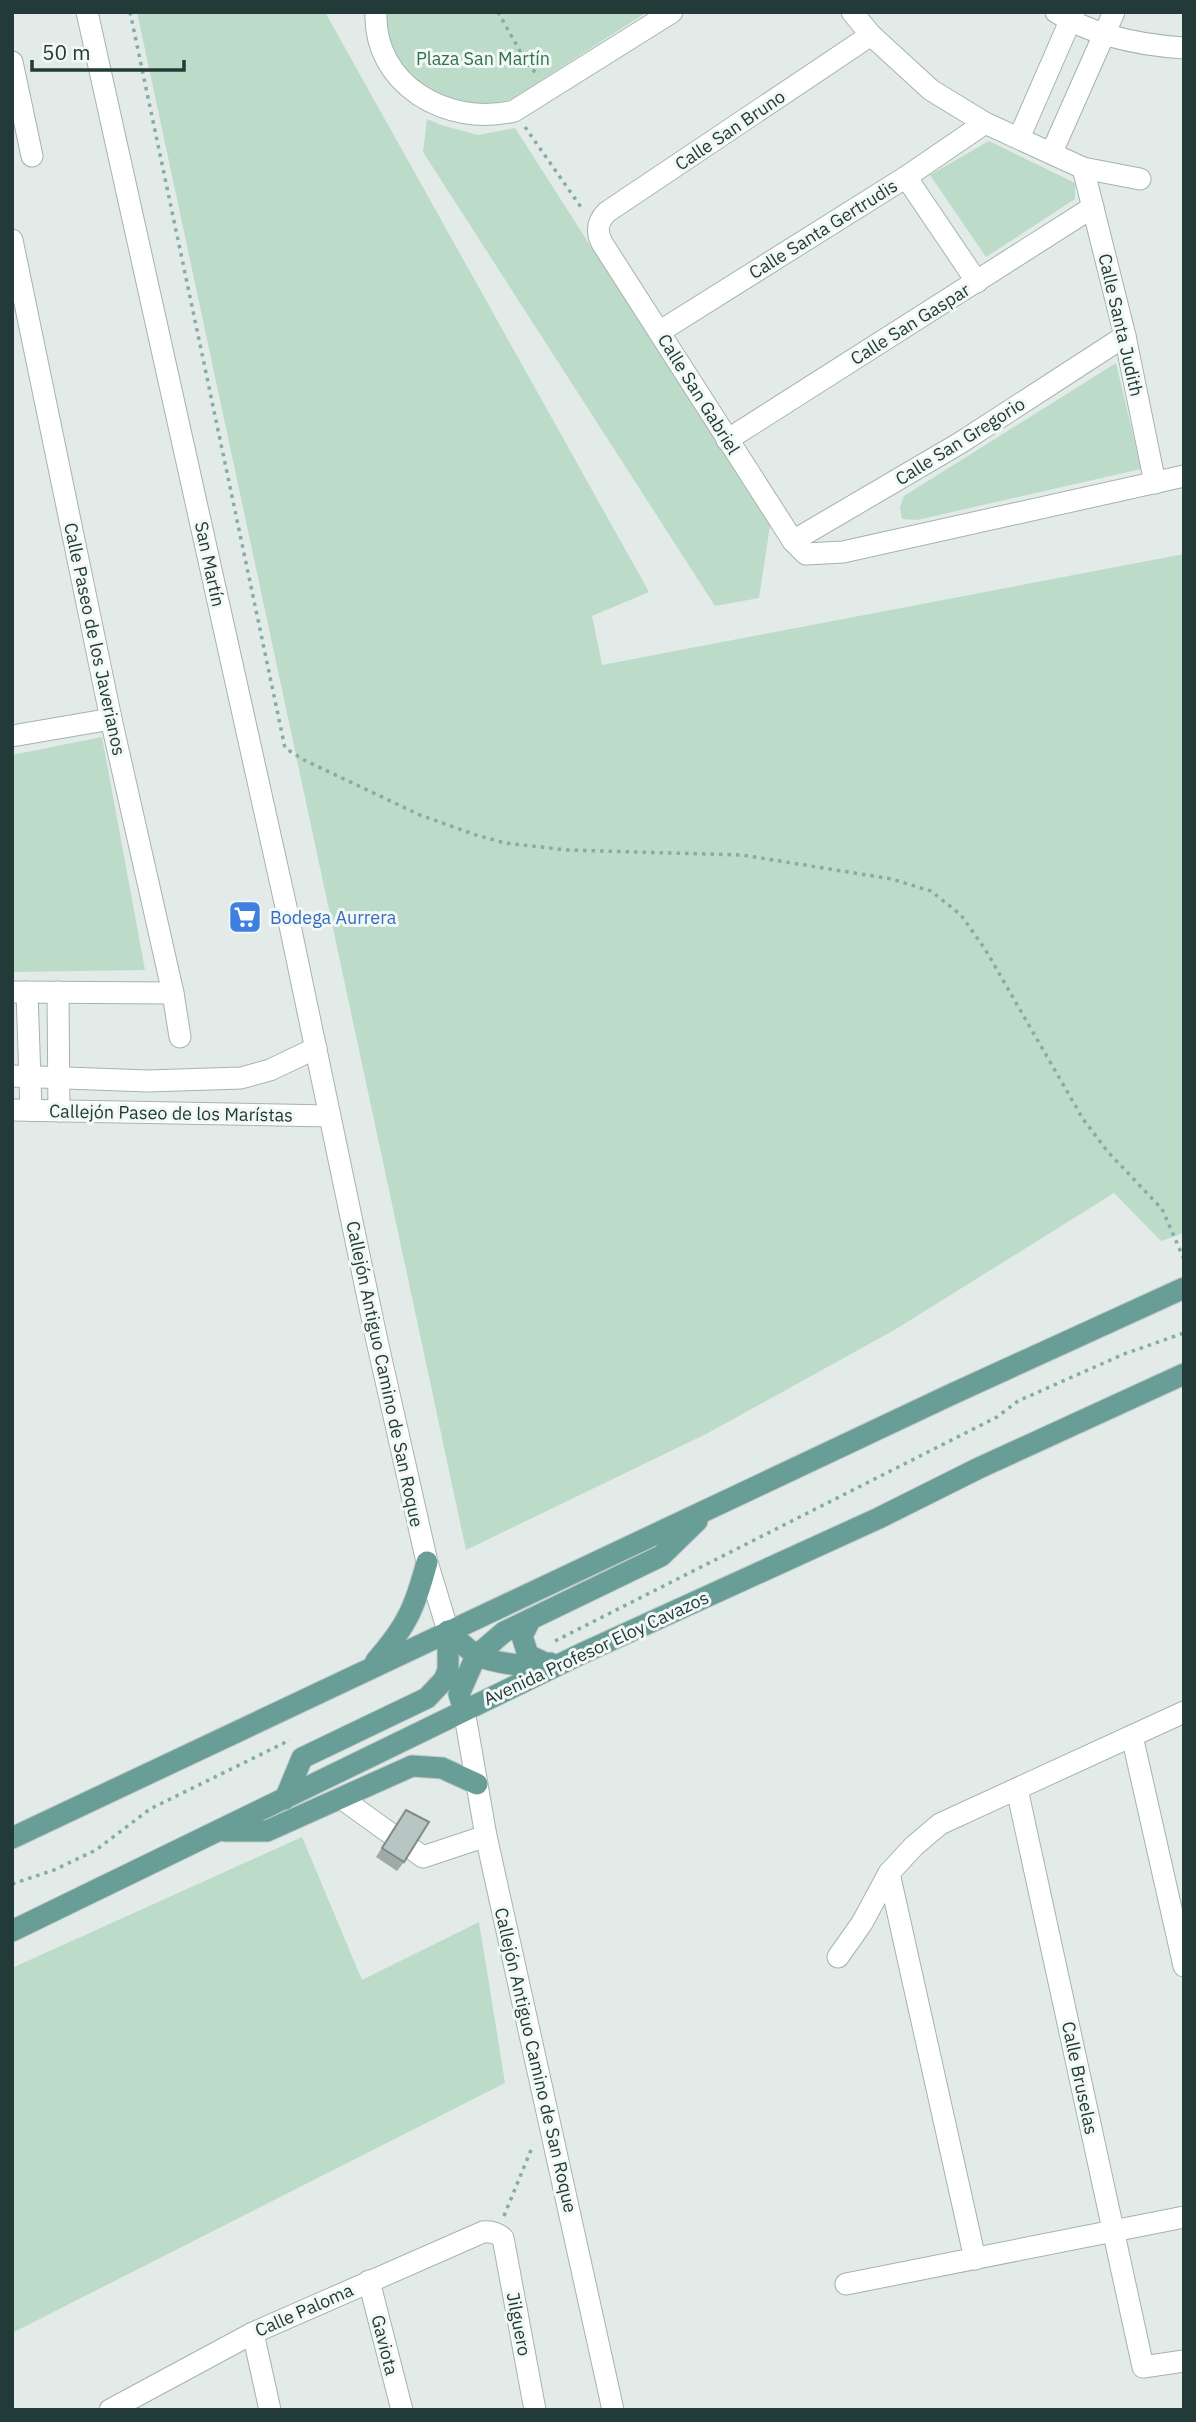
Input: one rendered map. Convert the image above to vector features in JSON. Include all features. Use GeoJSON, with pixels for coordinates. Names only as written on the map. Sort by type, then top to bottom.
{"type":"FeatureCollection","features":[{"type":"Feature","properties":{"kind":"main road"},"geometry":{"type":"LineString","coordinates":[[12,1838],[950,1395],[1184,1288]]}},
{"type":"Feature","properties":{"kind":"main road","name":"Avenida Profesor Eloy Cavazos"},"geometry":{"type":"LineString","coordinates":[[12,1931],[570,1659],[879,1518],[979,1468],[1184,1374]]}},
{"type":"Feature","properties":{"kind":"main road"},"geometry":{"type":"LineString","coordinates":[[464,1710],[459,1694],[476,1656],[504,1632],[661,1556],[708,1510]]}},
{"type":"Feature","properties":{"kind":"main road"},"geometry":{"type":"LineString","coordinates":[[369,1670],[396,1639],[416,1603],[427,1562]]}},
{"type":"Feature","properties":{"kind":"main road"},"geometry":{"type":"LineString","coordinates":[[530,1620],[522,1636],[537,1660]]}},
{"type":"Feature","properties":{"kind":"main road"},"geometry":{"type":"LineString","coordinates":[[448,1631],[476,1656],[494,1663],[531,1668],[537,1660]]}},
{"type":"Feature","properties":{"kind":"main road"},"geometry":{"type":"LineString","coordinates":[[285,1799],[302,1758],[427,1698],[444,1679],[448,1670],[448,1631]]}},
{"type":"Feature","properties":{"kind":"main road"},"geometry":{"type":"LineString","coordinates":[[537,1660],[570,1659]]}},
{"type":"Feature","properties":{"kind":"main road"},"geometry":{"type":"LineString","coordinates":[[220,1830],[267,1831],[412,1766],[442,1768],[477,1784]]}},
{"type":"Feature","properties":{"kind":"street","name":"San Martín"},"geometry":{"type":"LineString","coordinates":[[87,12],[191,474],[329,1116]]}},
{"type":"Feature","properties":{"kind":"street"},"geometry":{"type":"LineString","coordinates":[[376,12],[375,31],[383,55],[396,75],[414,92],[435,104],[466,115],[494,116],[514,111],[672,12]]}},
{"type":"Feature","properties":{"kind":"street"},"geometry":{"type":"LineString","coordinates":[[852,12],[871,35],[931,90],[985,123],[1083,168],[1140,179]]}},
{"type":"Feature","properties":{"kind":"street"},"geometry":{"type":"LineString","coordinates":[[1052,152],[1114,12]]}},
{"type":"Feature","properties":{"kind":"street"},"geometry":{"type":"LineString","coordinates":[[1019,138],[1066,15],[1104,35],[1184,48]]}},
{"type":"Feature","properties":{"kind":"street","name":"Calle San Bruno"},"geometry":{"type":"LineString","coordinates":[[597,230],[599,222],[607,212],[871,35]]}},
{"type":"Feature","properties":{"kind":"street"},"geometry":{"type":"LineString","coordinates":[[12,62],[19,129],[32,156]]}},
{"type":"Feature","properties":{"kind":"street","name":"Calle Santa Gertrudis"},"geometry":{"type":"LineString","coordinates":[[659,332],[906,177],[985,123]]}},
{"type":"Feature","properties":{"kind":"street","name":"Calle Santa Judith"},"geometry":{"type":"LineString","coordinates":[[1083,168],[1125,336],[1155,483]]}},
{"type":"Feature","properties":{"kind":"street"},"geometry":{"type":"LineString","coordinates":[[906,177],[977,282]]}},
{"type":"Feature","properties":{"kind":"street","name":"Calle San Gaspar"},"geometry":{"type":"LineString","coordinates":[[727,440],[1093,207]]}},
{"type":"Feature","properties":{"kind":"street","name":"Calle San Gabriel"},"geometry":{"type":"LineString","coordinates":[[597,230],[602,243],[727,440],[799,548]]}},
{"type":"Feature","properties":{"kind":"street","name":"Calle Paseo de los Javerianos"},"geometry":{"type":"LineString","coordinates":[[13,251],[111,719],[173,993],[180,1037]]}},
{"type":"Feature","properties":{"kind":"street","name":"Calle San Gregorio"},"geometry":{"type":"LineString","coordinates":[[799,548],[1125,336]]}},
{"type":"Feature","properties":{"kind":"street"},"geometry":{"type":"LineString","coordinates":[[799,548],[843,552],[1184,476]]}},
{"type":"Feature","properties":{"kind":"street"},"geometry":{"type":"LineString","coordinates":[[12,736],[111,719]]}},
{"type":"Feature","properties":{"kind":"street"},"geometry":{"type":"LineString","coordinates":[[22,1110],[20,992],[173,993]]}},
{"type":"Feature","properties":{"kind":"street"},"geometry":{"type":"LineString","coordinates":[[58,992],[59,1111]]}},
{"type":"Feature","properties":{"kind":"street","name":"Callejón Paseo de los Marístas"},"geometry":{"type":"LineString","coordinates":[[21,1076],[148,1081],[242,1079],[270,1070],[316,1048]]}},
{"type":"Feature","properties":{"kind":"street","name":"Callejón Paseo de los Marístas"},"geometry":{"type":"LineString","coordinates":[[22,1110],[329,1116]]}},
{"type":"Feature","properties":{"kind":"street","name":"Callejón Antiguo Camino de San Roque"},"geometry":{"type":"LineString","coordinates":[[329,1116],[427,1562],[448,1631]]}},
{"type":"Feature","properties":{"kind":"street","name":"Callejón Antiguo Camino de San Roque"},"geometry":{"type":"LineString","coordinates":[[464,1710],[486,1836],[613,2410]]}},
{"type":"Feature","properties":{"kind":"street"},"geometry":{"type":"LineString","coordinates":[[838,1957],[862,1923],[889,1873],[914,1846],[940,1824],[1184,1712]]}},
{"type":"Feature","properties":{"kind":"street"},"geometry":{"type":"LineString","coordinates":[[1132,1735],[1184,1966]]}},
{"type":"Feature","properties":{"kind":"street","name":"Calle Bruselas"},"geometry":{"type":"LineString","coordinates":[[1017,1789],[1143,2367],[1184,2361]]}},
{"type":"Feature","properties":{"kind":"street"},"geometry":{"type":"LineString","coordinates":[[341,1798],[423,1857],[486,1836]]}},
{"type":"Feature","properties":{"kind":"street"},"geometry":{"type":"LineString","coordinates":[[889,1873],[975,2259]]}},
{"type":"Feature","properties":{"kind":"street"},"geometry":{"type":"LineString","coordinates":[[846,2284],[1184,2217]]}},
{"type":"Feature","properties":{"kind":"street","name":"Calle Paloma"},"geometry":{"type":"LineString","coordinates":[[110,2410],[132,2405],[253,2333],[369,2281],[483,2232],[500,2236]]}},
{"type":"Feature","properties":{"kind":"street","name":"Jilguero"},"geometry":{"type":"LineString","coordinates":[[500,2236],[536,2410]]}},
{"type":"Feature","properties":{"kind":"street","name":"Gaviota"},"geometry":{"type":"LineString","coordinates":[[369,2281],[401,2410]]}},
{"type":"Feature","properties":{"kind":"street"},"geometry":{"type":"LineString","coordinates":[[253,2333],[270,2410]]}},
{"type":"Feature","properties":{"kind":"path"},"geometry":{"type":"LineString","coordinates":[[130,12],[285,748],[304,760],[420,816],[505,843],[567,850],[742,855],[892,879],[931,891],[961,915],[985,949],[1083,1119],[1108,1152],[1161,1209],[1184,1259]]}},
{"type":"Feature","properties":{"kind":"path"},"geometry":{"type":"LineString","coordinates":[[498,12],[530,69],[545,75]]}},
{"type":"Feature","properties":{"kind":"path"},"geometry":{"type":"LineString","coordinates":[[514,111],[597,230]]}},
{"type":"Feature","properties":{"kind":"path"},"geometry":{"type":"LineString","coordinates":[[537,1660],[997,1417],[1018,1401],[1124,1354],[1184,1333]]}},
{"type":"Feature","properties":{"kind":"path"},"geometry":{"type":"LineString","coordinates":[[12,1884],[54,1870],[96,1850],[150,1809],[296,1737]]}},
{"type":"Feature","properties":{"kind":"path"},"geometry":{"type":"LineString","coordinates":[[500,2236],[548,2111]]}},
{"type":"Feature","properties":{"kind":"green space"},"geometry":{"type":"Polygon","coordinates":[[[137,12],[325,12],[649,592],[592,616],[602,665],[1184,554],[1184,1233],[1161,1241],[1114,1193],[896,1329],[708,1433],[466,1550],[137,12]]]}},
{"type":"Feature","properties":{"kind":"green space","name":"Plaza San Martín"},"geometry":{"type":"Polygon","coordinates":[[[387,12],[647,12],[512,99],[471,106],[436,95],[406,70],[388,39],[387,12]]]}},
{"type":"Feature","properties":{"kind":"green space"},"geometry":{"type":"Polygon","coordinates":[[[427,119],[478,135],[515,128],[770,526],[759,598],[715,606],[423,152],[427,119]]]}},
{"type":"Feature","properties":{"kind":"green space"},"geometry":{"type":"Polygon","coordinates":[[[989,141],[1075,183],[1075,199],[986,257],[930,175],[989,141]]]}},
{"type":"Feature","properties":{"kind":"green space"},"geometry":{"type":"Polygon","coordinates":[[[1116,363],[1141,469],[917,520],[902,519],[900,507],[904,496],[1116,363]]]}},
{"type":"Feature","properties":{"kind":"green space"},"geometry":{"type":"Polygon","coordinates":[[[102,737],[145,970],[12,972],[12,755],[102,737]]]}},
{"type":"Feature","properties":{"kind":"green space"},"geometry":{"type":"Polygon","coordinates":[[[302,1837],[362,1980],[479,1922],[505,2083],[12,2333],[12,1968],[302,1837]]]}},
{"type":"Feature","properties":{"kind":"building"},"geometry":{"type":"Polygon","coordinates":[[[406,1810],[429,1822],[404,1862],[382,1848],[406,1810]]]}},
{"type":"Feature","properties":{"kind":"place","name":"Bodega Aurrera"},"geometry":{"type":"Point","coordinates":[245,917]}}]}
